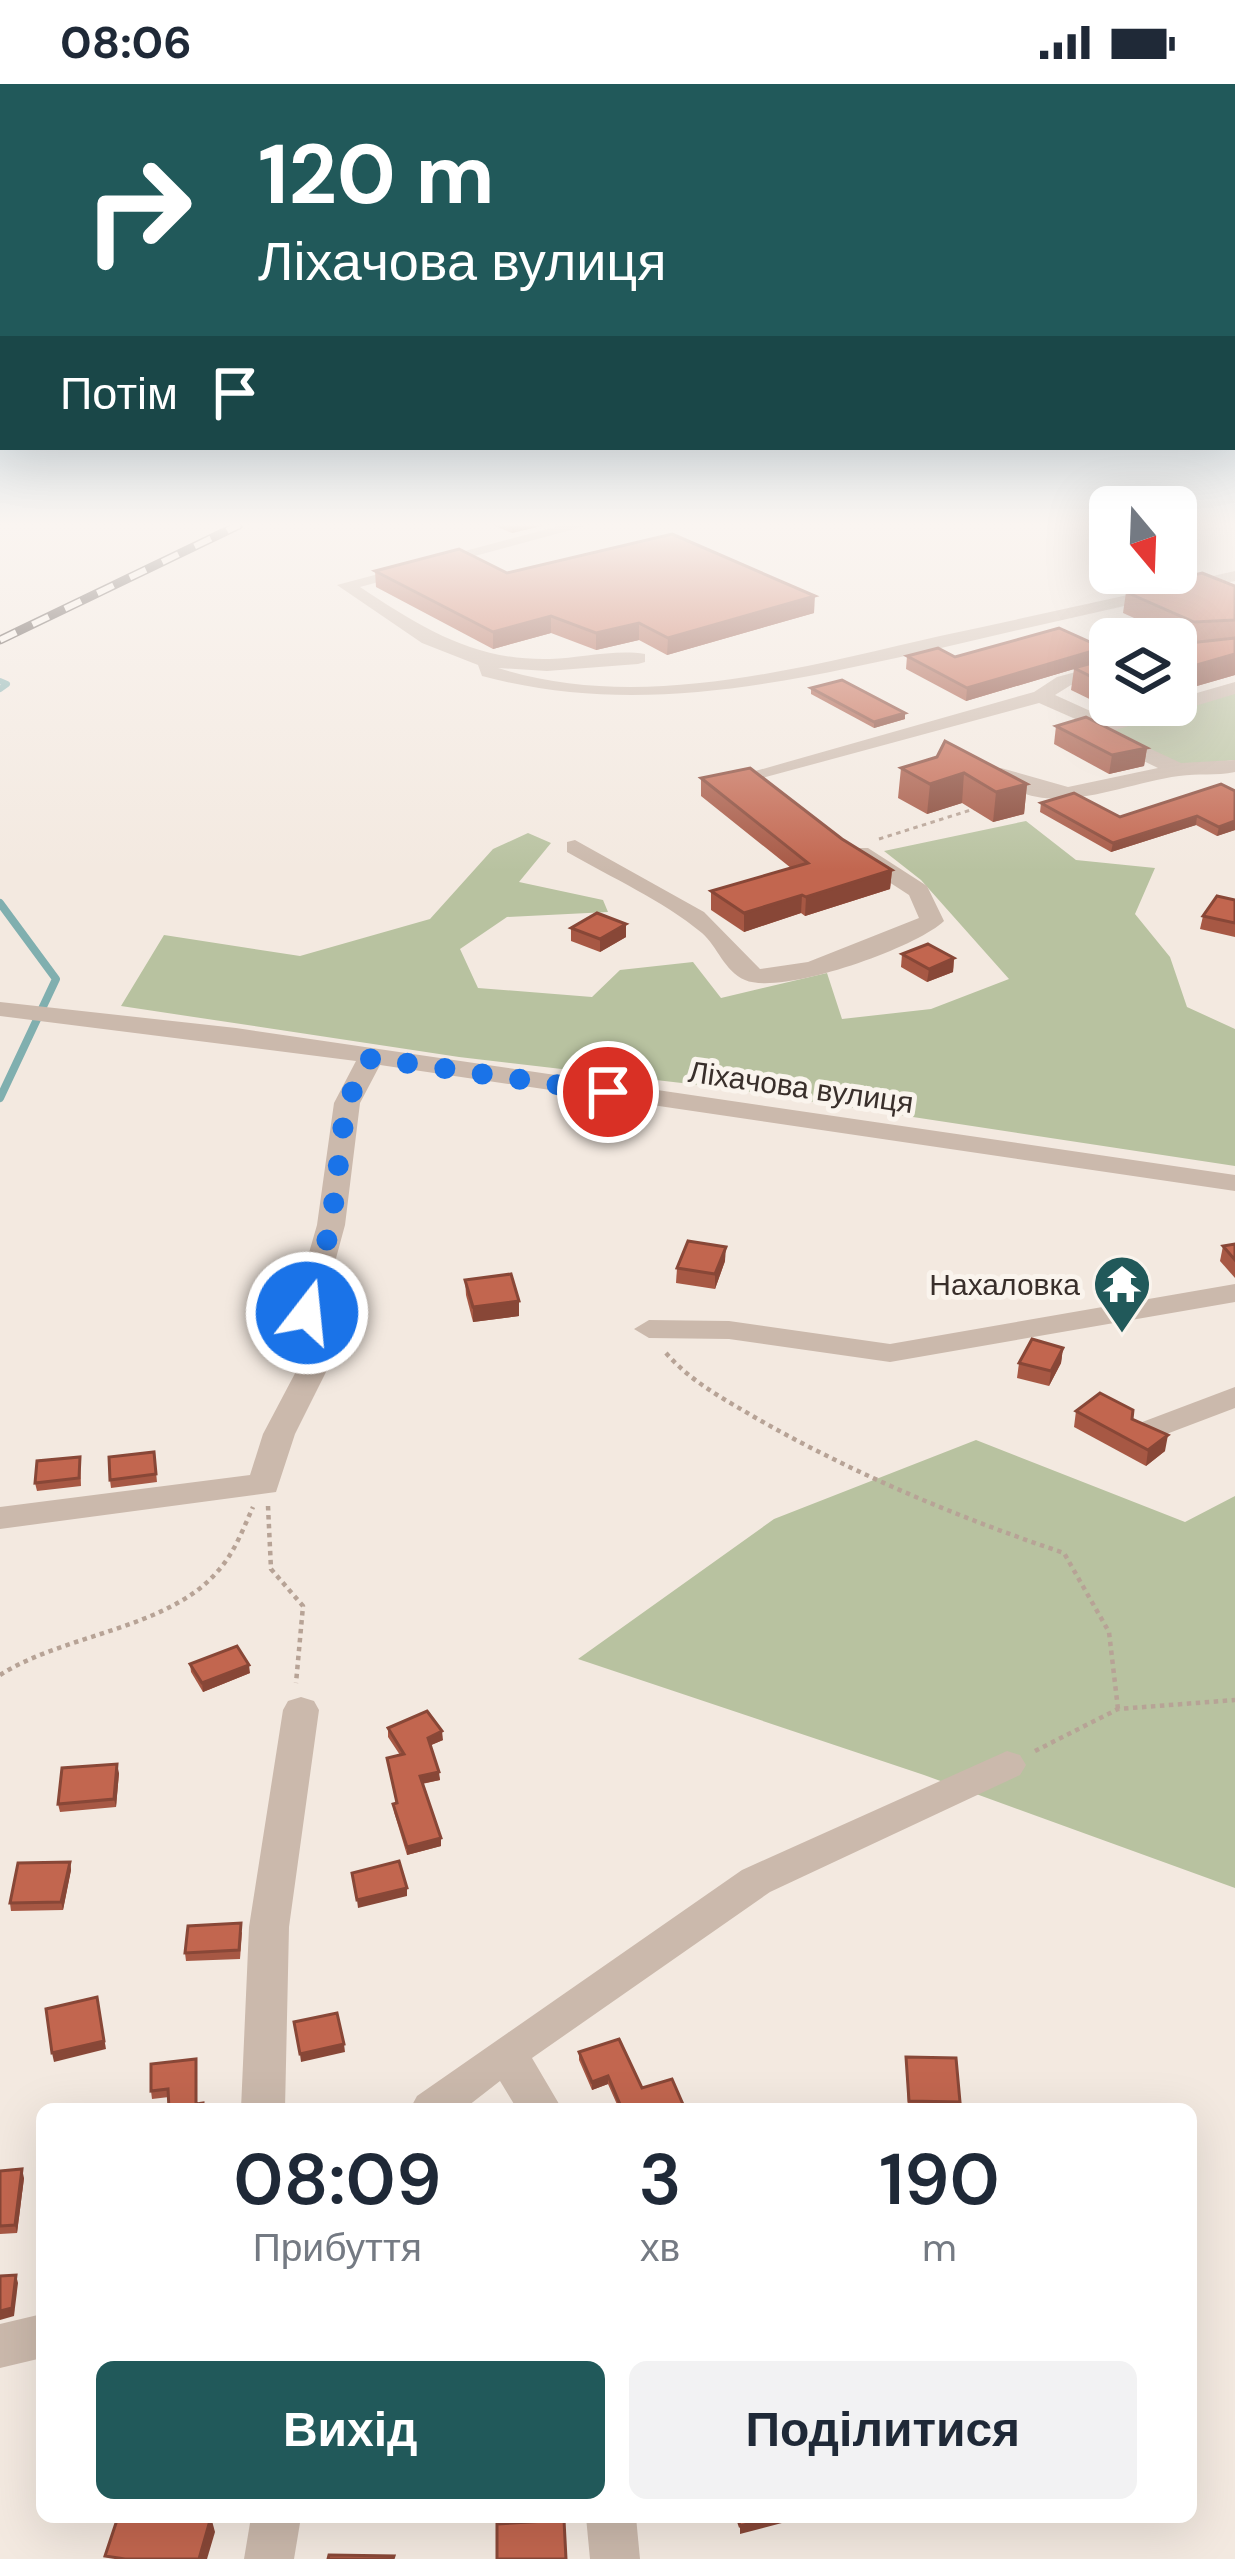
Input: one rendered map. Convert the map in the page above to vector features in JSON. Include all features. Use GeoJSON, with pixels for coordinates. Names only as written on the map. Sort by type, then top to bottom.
{"type":"FeatureCollection","features":[{"type":"Feature","properties":{"kind":"street"},"geometry":{"type":"LineString","coordinates":[[435,640],[487,660],[570,664],[638,658]]}},
{"type":"Feature","properties":{"kind":"street"},"geometry":{"type":"LineString","coordinates":[[487,660],[489,672],[532,686],[725,686],[948,640]]}},
{"type":"Feature","properties":{"kind":"street"},"geometry":{"type":"LineString","coordinates":[[787,798],[755,774],[1041,696],[1064,681],[1089,674]]}},
{"type":"Feature","properties":{"kind":"street"},"geometry":{"type":"LineString","coordinates":[[1197,699],[1235,688]]}},
{"type":"Feature","properties":{"kind":"street"},"geometry":{"type":"LineString","coordinates":[[1041,696],[1089,718]]}},
{"type":"Feature","properties":{"kind":"street"},"geometry":{"type":"LineString","coordinates":[[1106,726],[1095,730],[1177,769],[1199,772],[1235,766]]}},
{"type":"Feature","properties":{"kind":"street"},"geometry":{"type":"LineString","coordinates":[[1000,774],[1034,790],[1089,796],[1177,769]]}},
{"type":"Feature","properties":{"kind":"street"},"geometry":{"type":"LineString","coordinates":[[575,847],[713,930],[743,968],[758,977],[781,976],[865,951],[932,921],[919,891],[843,841]]}},
{"type":"Feature","properties":{"kind":"street","name":"Ліхачова вулиця"},"geometry":{"type":"LineString","coordinates":[[0,1009],[1235,1183]]}},
{"type":"Feature","properties":{"kind":"street"},"geometry":{"type":"LineString","coordinates":[[0,1518],[264,1484],[279,1434],[316,1363],[300,1336],[331,1225],[346,1103],[371,1058]]}},
{"type":"Feature","properties":{"kind":"street"},"geometry":{"type":"LineString","coordinates":[[649,1329],[729,1330],[890,1353],[1235,1293]]}},
{"type":"Feature","properties":{"kind":"street"},"geometry":{"type":"LineString","coordinates":[[1148,1431],[1235,1396]]}},
{"type":"Feature","properties":{"kind":"street"},"geometry":{"type":"LineString","coordinates":[[263,2103],[269,1927],[302,1710]]}},
{"type":"Feature","properties":{"kind":"street"},"geometry":{"type":"LineString","coordinates":[[440,2103],[756,1881],[1007,1765]]}},
{"type":"Feature","properties":{"kind":"street"},"geometry":{"type":"LineString","coordinates":[[506,2053],[536,2103]]}},
{"type":"Feature","properties":{"kind":"street"},"geometry":{"type":"LineString","coordinates":[[0,2346],[36,2337]]}},
{"type":"Feature","properties":{"kind":"street"},"geometry":{"type":"LineString","coordinates":[[269,2559],[275,2523]]}},
{"type":"Feature","properties":{"kind":"street"},"geometry":{"type":"LineString","coordinates":[[612,2523],[615,2559]]}},
{"type":"Feature","properties":{"kind":"path"},"geometry":{"type":"LineString","coordinates":[[843,841],[1034,790]]}},
{"type":"Feature","properties":{"kind":"path"},"geometry":{"type":"LineString","coordinates":[[649,1329],[683,1375],[800,1445],[938,1511],[1064,1553],[1108,1632],[1118,1709]]}},
{"type":"Feature","properties":{"kind":"path"},"geometry":{"type":"LineString","coordinates":[[0,1676],[21,1659],[169,1607],[214,1578],[264,1484]]}},
{"type":"Feature","properties":{"kind":"path"},"geometry":{"type":"LineString","coordinates":[[264,1484],[272,1524],[271,1569],[303,1606],[300,1645],[291,1664],[302,1710]]}},
{"type":"Feature","properties":{"kind":"path"},"geometry":{"type":"LineString","coordinates":[[1007,1765],[1118,1709],[1235,1700]]}},
{"type":"Feature","properties":{"kind":"green space"},"geometry":{"type":"Polygon","coordinates":[[[1235,693],[1235,760],[1182,766],[1113,734],[1112,730],[1125,726],[1197,726],[1197,704],[1235,693]]]}},
{"type":"Feature","properties":{"kind":"green space"},"geometry":{"type":"Polygon","coordinates":[[[1026,821],[1076,860],[1155,868],[1135,914],[1170,957],[1187,1007],[1235,1029],[1235,1166],[716,1087],[459,1057],[121,1006],[164,935],[300,956],[430,919],[493,849],[528,833],[551,843],[519,882],[603,900],[608,912],[507,917],[460,949],[478,988],[592,997],[620,970],[693,962],[721,998],[827,973],[842,1019],[931,1009],[1009,979],[921,880],[884,851],[1026,821]]]}},
{"type":"Feature","properties":{"kind":"green space"},"geometry":{"type":"Polygon","coordinates":[[[976,1440],[1185,1522],[1235,1496],[1235,1888],[924,1775],[578,1659],[774,1519],[976,1440]]]}},
{"type":"Feature","properties":{"kind":"building"},"geometry":{"type":"Polygon","coordinates":[[[1014,640],[1089,642],[1089,652],[967,688],[907,656],[938,648],[955,657],[1014,640]]]}},
{"type":"Feature","properties":{"kind":"building"},"geometry":{"type":"Polygon","coordinates":[[[1235,640],[1235,654],[1197,665],[1197,642],[1235,640]]]}},
{"type":"Feature","properties":{"kind":"building"},"geometry":{"type":"Polygon","coordinates":[[[842,680],[905,713],[874,722],[811,688],[842,680]]]}},
{"type":"Feature","properties":{"kind":"building"},"geometry":{"type":"Polygon","coordinates":[[[1086,717],[1089,726],[1104,726],[1147,748],[1112,755],[1056,726],[1086,717]]]}},
{"type":"Feature","properties":{"kind":"building"},"geometry":{"type":"Polygon","coordinates":[[[945,741],[1027,784],[996,792],[964,773],[930,784],[901,768],[937,757],[945,741]]]}},
{"type":"Feature","properties":{"kind":"building"},"geometry":{"type":"Polygon","coordinates":[[[750,768],[842,839],[892,870],[744,913],[711,891],[808,863],[701,778],[750,768]]]}},
{"type":"Feature","properties":{"kind":"building"},"geometry":{"type":"Polygon","coordinates":[[[1221,784],[1235,791],[1235,821],[1219,827],[1197,816],[1113,843],[1041,803],[1074,793],[1120,817],[1221,784]]]}},
{"type":"Feature","properties":{"kind":"building"},"geometry":{"type":"Polygon","coordinates":[[[1217,896],[1235,900],[1235,923],[1203,916],[1217,896]]]}},
{"type":"Feature","properties":{"kind":"building"},"geometry":{"type":"Polygon","coordinates":[[[597,913],[626,924],[600,939],[571,928],[597,913]]]}},
{"type":"Feature","properties":{"kind":"building"},"geometry":{"type":"Polygon","coordinates":[[[928,944],[954,958],[929,969],[902,954],[928,944]]]}},
{"type":"Feature","properties":{"kind":"building"},"geometry":{"type":"Polygon","coordinates":[[[688,1241],[726,1247],[715,1274],[677,1268],[688,1241]]]}},
{"type":"Feature","properties":{"kind":"building"},"geometry":{"type":"Polygon","coordinates":[[[1235,1244],[1235,1260],[1223,1246],[1235,1244]]]}},
{"type":"Feature","properties":{"kind":"building"},"geometry":{"type":"Polygon","coordinates":[[[511,1274],[519,1301],[473,1307],[465,1280],[511,1274]]]}},
{"type":"Feature","properties":{"kind":"building"},"geometry":{"type":"Polygon","coordinates":[[[1032,1339],[1063,1348],[1051,1371],[1019,1363],[1032,1339]]]}},
{"type":"Feature","properties":{"kind":"building"},"geometry":{"type":"Polygon","coordinates":[[[1100,1393],[1133,1410],[1132,1419],[1168,1435],[1148,1450],[1076,1411],[1100,1393]]]}},
{"type":"Feature","properties":{"kind":"building"},"geometry":{"type":"Polygon","coordinates":[[[154,1452],[156,1474],[110,1480],[109,1457],[154,1452]]]}},
{"type":"Feature","properties":{"kind":"building"},"geometry":{"type":"Polygon","coordinates":[[[80,1457],[79,1478],[35,1483],[37,1461],[80,1457]]]}},
{"type":"Feature","properties":{"kind":"building"},"geometry":{"type":"Polygon","coordinates":[[[237,1646],[249,1665],[202,1683],[190,1664],[237,1646]]]}},
{"type":"Feature","properties":{"kind":"building"},"geometry":{"type":"Polygon","coordinates":[[[427,1711],[442,1731],[428,1738],[439,1772],[420,1776],[441,1838],[407,1847],[393,1804],[397,1803],[387,1758],[404,1754],[388,1728],[427,1711]]]}},
{"type":"Feature","properties":{"kind":"building"},"geometry":{"type":"Polygon","coordinates":[[[117,1764],[114,1799],[58,1804],[62,1768],[117,1764]]]}},
{"type":"Feature","properties":{"kind":"building"},"geometry":{"type":"Polygon","coordinates":[[[399,1861],[407,1888],[357,1900],[352,1873],[399,1861]]]}},
{"type":"Feature","properties":{"kind":"building"},"geometry":{"type":"Polygon","coordinates":[[[70,1862],[61,1902],[10,1903],[18,1863],[70,1862]]]}},
{"type":"Feature","properties":{"kind":"building"},"geometry":{"type":"Polygon","coordinates":[[[241,1923],[239,1950],[185,1953],[188,1926],[241,1923]]]}},
{"type":"Feature","properties":{"kind":"building"},"geometry":{"type":"Polygon","coordinates":[[[97,1997],[104,2041],[52,2053],[46,2009],[97,1997]]]}},
{"type":"Feature","properties":{"kind":"building"},"geometry":{"type":"Polygon","coordinates":[[[337,2013],[344,2044],[300,2054],[294,2022],[337,2013]]]}},
{"type":"Feature","properties":{"kind":"building"},"geometry":{"type":"Polygon","coordinates":[[[619,2039],[642,2088],[672,2079],[682,2103],[619,2103],[608,2076],[592,2082],[579,2052],[619,2039]]]}},
{"type":"Feature","properties":{"kind":"building"},"geometry":{"type":"Polygon","coordinates":[[[906,2057],[956,2058],[960,2102],[909,2101],[906,2057]]]}},
{"type":"Feature","properties":{"kind":"building"},"geometry":{"type":"Polygon","coordinates":[[[196,2059],[196,2103],[169,2103],[168,2089],[151,2091],[151,2064],[196,2059]]]}},
{"type":"Feature","properties":{"kind":"building"},"geometry":{"type":"Polygon","coordinates":[[[22,2169],[15,2225],[0,2226],[0,2171],[22,2169]]]}},
{"type":"Feature","properties":{"kind":"building"},"geometry":{"type":"Polygon","coordinates":[[[16,2275],[12,2308],[0,2311],[0,2276],[16,2275]]]}},
{"type":"Feature","properties":{"kind":"building"},"geometry":{"type":"Polygon","coordinates":[[[116,2523],[209,2523],[199,2559],[105,2556],[116,2523]]]}},
{"type":"Feature","properties":{"kind":"building"},"geometry":{"type":"Polygon","coordinates":[[[564,2523],[566,2559],[497,2559],[497,2524],[564,2523]]]}},
{"type":"Feature","properties":{"kind":"building"},"geometry":{"type":"Polygon","coordinates":[[[329,2555],[394,2556],[328,2559],[329,2555]]]}},
{"type":"Feature","properties":{"kind":"waterway"},"geometry":{"type":"LineString","coordinates":[[0,681],[7,684],[0,689]]}},
{"type":"Feature","properties":{"kind":"waterway"},"geometry":{"type":"LineString","coordinates":[[0,903],[56,979],[0,1098]]}},
{"type":"Feature","properties":{"kind":"place","name":"Нахаловка"},"geometry":{"type":"Point","coordinates":[1122,1335]}},
{"type":"Feature","properties":{"kind":"route"},"geometry":{"type":"LineString","coordinates":[[307,1313],[331,1225],[346,1103],[371,1058],[608,1092]]}}]}
